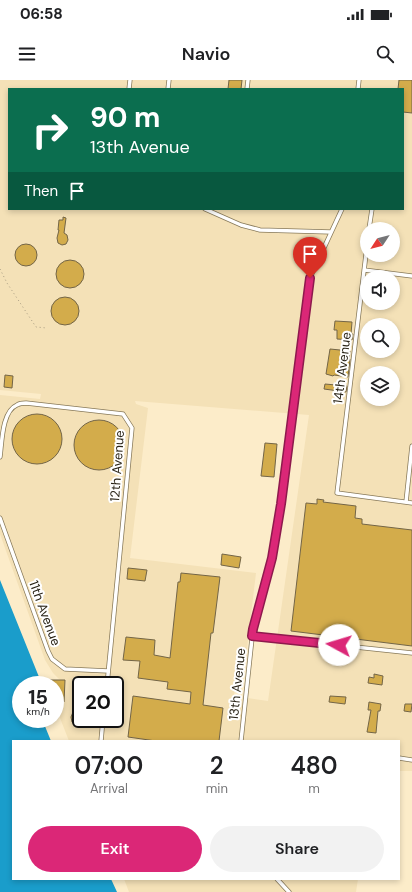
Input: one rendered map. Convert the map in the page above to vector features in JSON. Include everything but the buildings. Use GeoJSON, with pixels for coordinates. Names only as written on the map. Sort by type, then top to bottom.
{"type":"FeatureCollection","features":[{"type":"Feature","properties":{"kind":"lane"},"geometry":{"type":"LineString","coordinates":[[208,210],[241,225],[260,230],[331,232]]}},
{"type":"Feature","properties":{"kind":"lane","name":"13th Avenue"},"geometry":{"type":"LineString","coordinates":[[241,740],[253,629],[272,558],[281,504],[310,278],[342,210]]}},
{"type":"Feature","properties":{"kind":"lane"},"geometry":{"type":"LineString","coordinates":[[370,222],[372,210]]}},
{"type":"Feature","properties":{"kind":"lane","name":"14th Avenue"},"geometry":{"type":"LineString","coordinates":[[364,270],[365,262]]}},
{"type":"Feature","properties":{"kind":"lane"},"geometry":{"type":"LineString","coordinates":[[400,274],[412,276]]}},
{"type":"Feature","properties":{"kind":"lane","name":"14th Avenue"},"geometry":{"type":"LineString","coordinates":[[360,303],[337,493],[406,502]]}},
{"type":"Feature","properties":{"kind":"lane","name":"12th Avenue"},"geometry":{"type":"LineString","coordinates":[[0,457],[5,421],[8,412],[16,405],[26,403],[123,414],[132,428],[108,676]]}},
{"type":"Feature","properties":{"kind":"lane"},"geometry":{"type":"LineString","coordinates":[[412,446],[406,502],[412,503]]}},
{"type":"Feature","properties":{"kind":"lane","name":"11th Avenue"},"geometry":{"type":"LineString","coordinates":[[0,518],[52,659],[65,669],[108,672]]}},
{"type":"Feature","properties":{"kind":"lane"},"geometry":{"type":"LineString","coordinates":[[252,636],[412,654]]}},
{"type":"Feature","properties":{"kind":"lane"},"geometry":{"type":"LineString","coordinates":[[101,740],[102,728]]}},
{"type":"Feature","properties":{"kind":"lane"},"geometry":{"type":"LineString","coordinates":[[400,758],[412,760]]}},
{"type":"Feature","properties":{"kind":"lane"},"geometry":{"type":"LineString","coordinates":[[278,880],[289,892]]}},
{"type":"Feature","properties":{"kind":"path"},"geometry":{"type":"LineString","coordinates":[[0,269],[7,283],[36,327],[47,328]]}},
{"type":"Feature","properties":{"kind":"shaded area"},"geometry":{"type":"Polygon","coordinates":[[[0,80],[412,80],[412,771],[400,771],[400,740],[69,740],[64,728],[64,676],[56,676],[45,660],[0,534],[0,395],[40,399],[41,394],[0,390],[0,80]],[[135,401],[136,404],[148,408],[130,558],[256,573],[244,674],[236,678],[234,696],[268,701],[309,415],[135,401]]]}},
{"type":"Feature","properties":{"kind":"shaded area"},"geometry":{"type":"Polygon","coordinates":[[[124,880],[358,880],[356,892],[129,892],[124,880]]]}},
{"type":"Feature","properties":{"kind":"water"},"geometry":{"type":"Polygon","coordinates":[[[0,580],[39,676],[12,676],[12,728],[46,728],[51,740],[12,740],[12,880],[111,880],[117,892],[0,892],[0,580]]]}},
{"type":"Feature","properties":{"kind":"route"},"geometry":{"type":"LineString","coordinates":[[310,278],[281,504],[272,558],[252,636],[339,645]]}}]}
